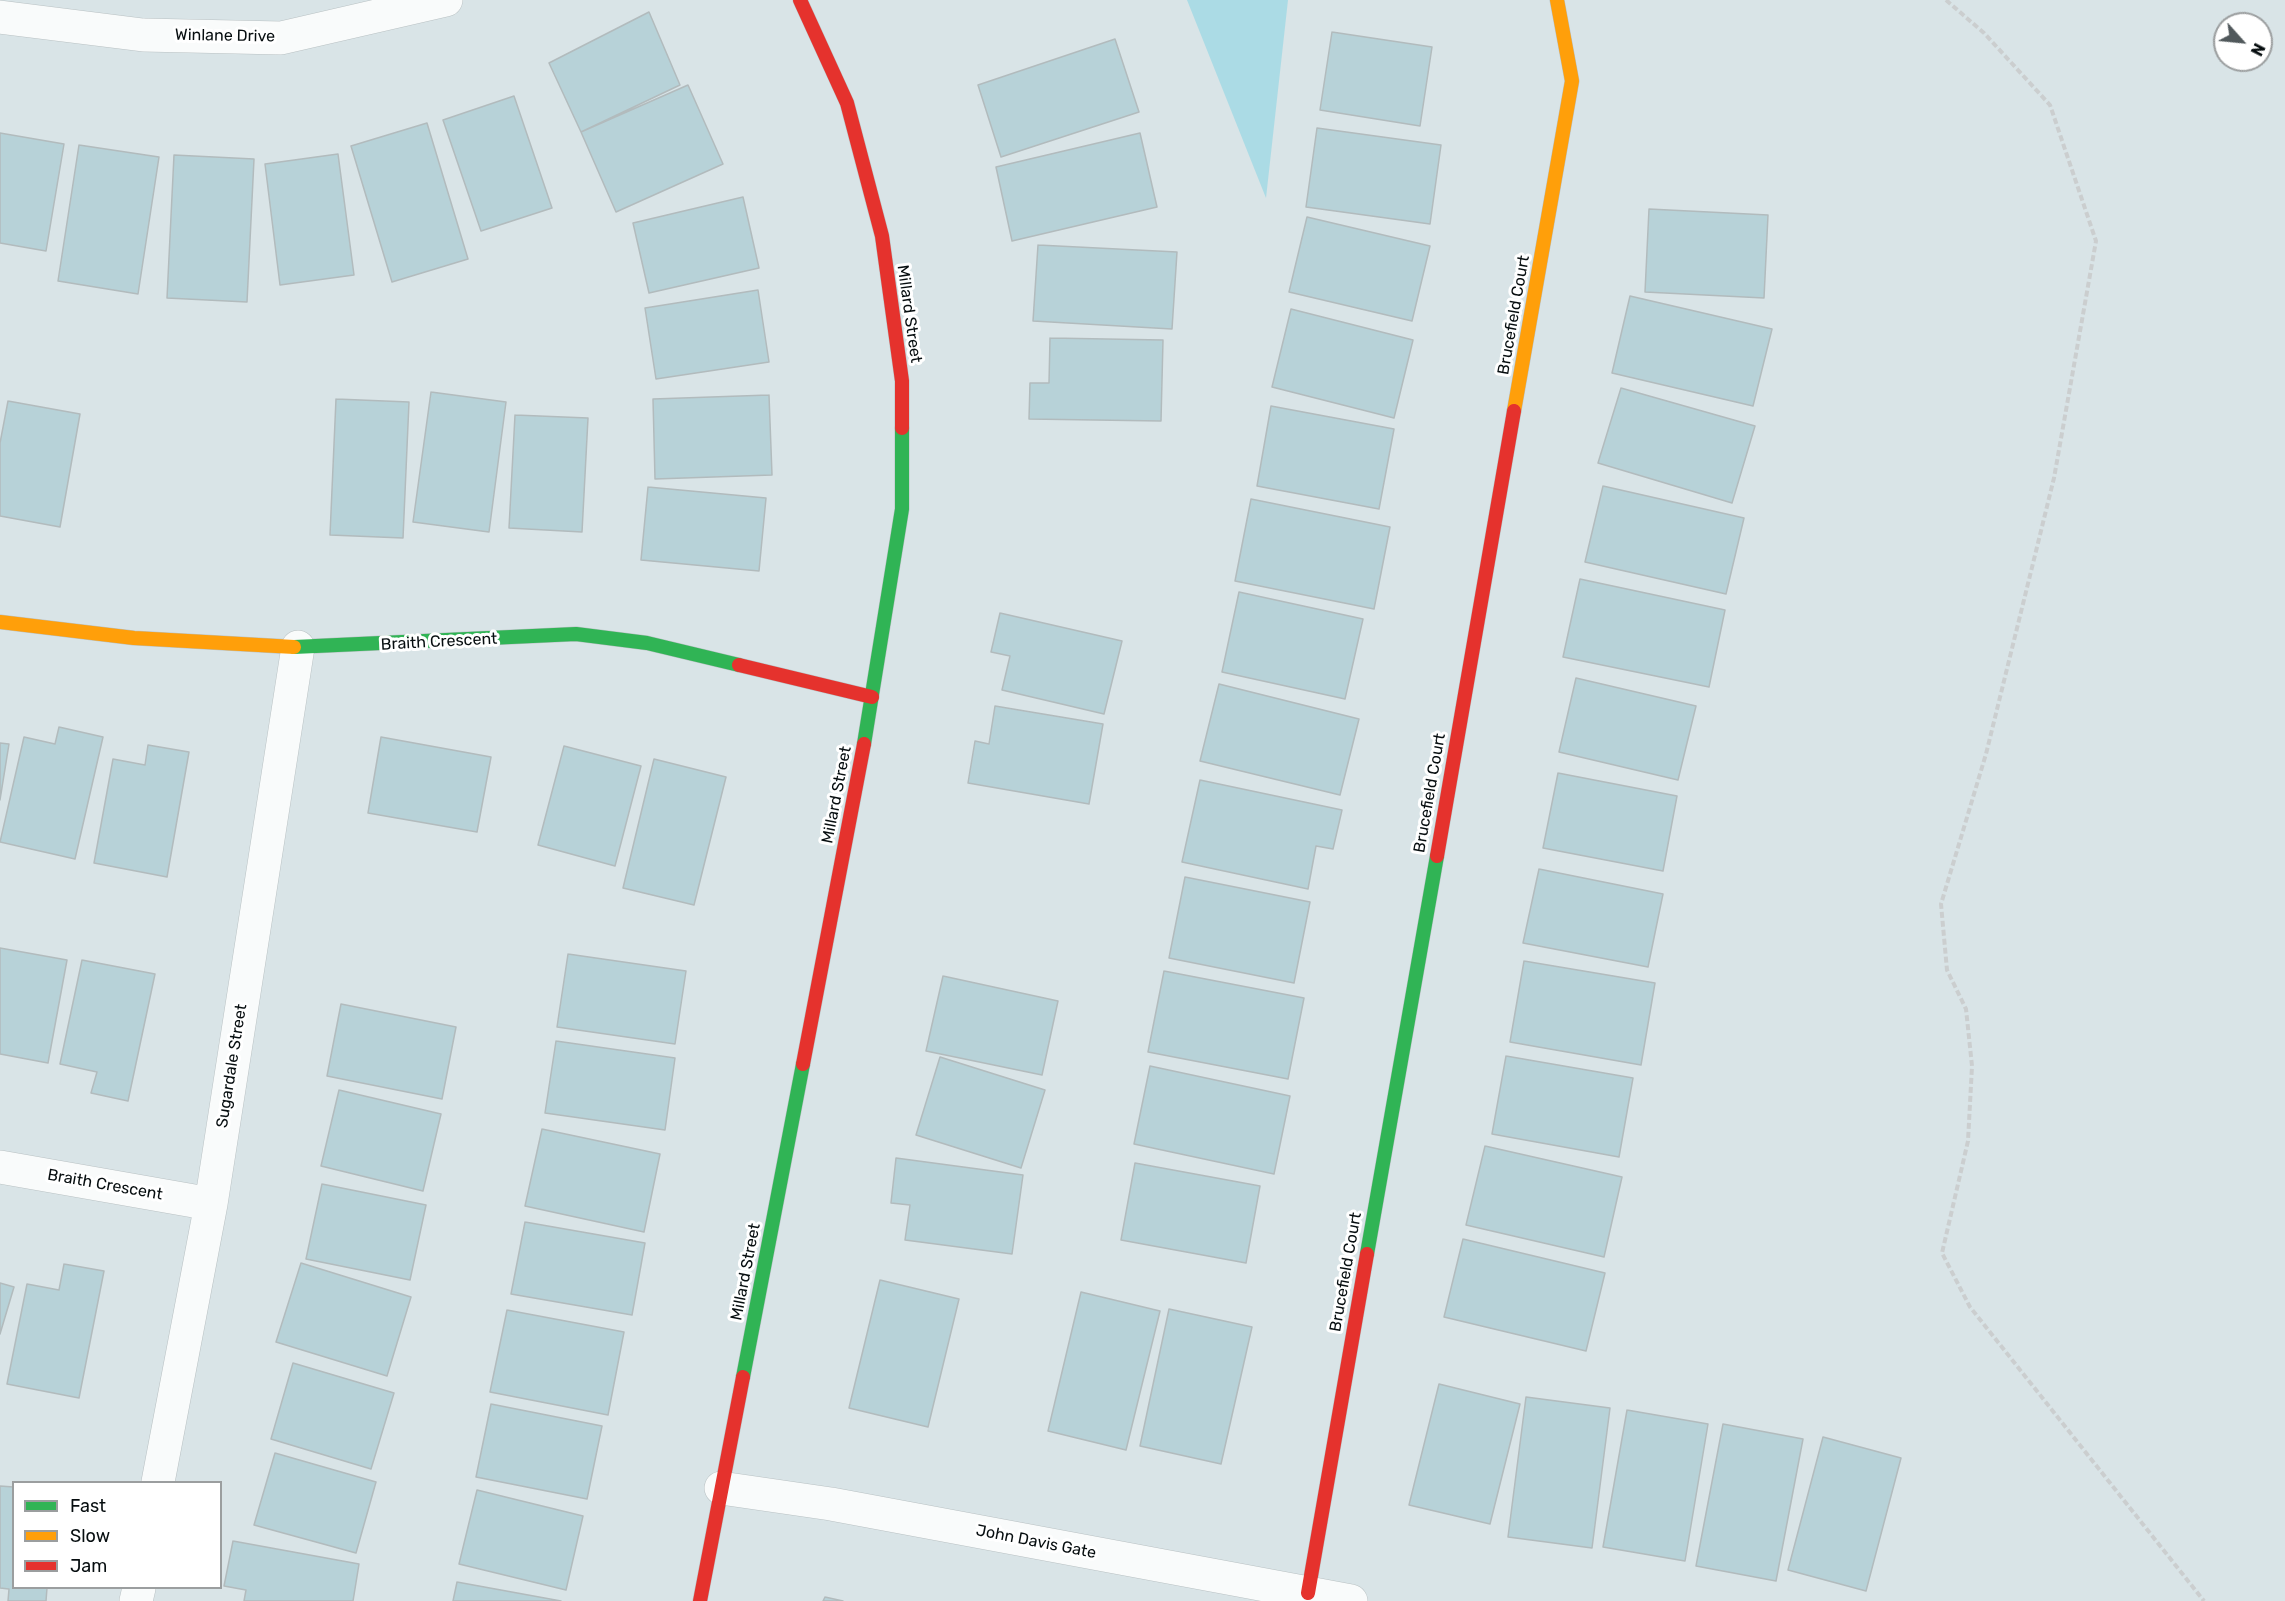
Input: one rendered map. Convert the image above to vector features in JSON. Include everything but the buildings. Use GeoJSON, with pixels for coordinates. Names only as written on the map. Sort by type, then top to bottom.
{"type":"FeatureCollection","features":[{"type":"Feature","properties":{"kind":"street","name":"Winlane Drive"},"geometry":{"type":"LineString","coordinates":[[0,17],[143,35],[281,38],[446,0]]}},
{"type":"Feature","properties":{"kind":"street","name":"Millard Street"},"geometry":{"type":"LineString","coordinates":[[700,1601],[872,697],[902,509],[902,381],[882,236],[847,103],[800,0]]}},
{"type":"Feature","properties":{"kind":"street","name":"Brucefield Court"},"geometry":{"type":"LineString","coordinates":[[1308,1593],[1572,81],[1557,0]]}},
{"type":"Feature","properties":{"kind":"street","name":"Braith Crescent"},"geometry":{"type":"LineString","coordinates":[[0,621],[134,638],[298,648],[576,634],[646,643],[872,697]]}},
{"type":"Feature","properties":{"kind":"street","name":"Sugardale Street"},"geometry":{"type":"LineString","coordinates":[[158,1481],[211,1204],[298,648]]}},
{"type":"Feature","properties":{"kind":"street","name":"Braith Crescent"},"geometry":{"type":"LineString","coordinates":[[0,1167],[211,1204]]}},
{"type":"Feature","properties":{"kind":"street","name":"John Davis Gate"},"geometry":{"type":"LineString","coordinates":[[721,1488],[831,1504],[1351,1601]]}},
{"type":"Feature","properties":{"kind":"path"},"geometry":{"type":"LineString","coordinates":[[1946,0],[1984,33],[2050,105],[2096,241],[2054,478],[1986,754],[1941,904],[1947,970],[1966,1009],[1972,1066],[1968,1141],[1942,1253],[1970,1307],[2204,1601]]}},
{"type":"Feature","properties":{"kind":"shaded area"},"geometry":{"type":"Polygon","coordinates":[[[1187,0],[1288,0],[1266,198],[1187,0]]]}},
{"type":"Feature","properties":{"kind":"traffic: fast"},"geometry":{"type":"LineString","coordinates":[[864,744],[902,509],[902,428]]}},
{"type":"Feature","properties":{"kind":"traffic: fast"},"geometry":{"type":"LineString","coordinates":[[294,647],[576,634],[647,643],[739,665]]}},
{"type":"Feature","properties":{"kind":"traffic: fast"},"geometry":{"type":"LineString","coordinates":[[1367,1254],[1437,856]]}},
{"type":"Feature","properties":{"kind":"traffic: fast"},"geometry":{"type":"LineString","coordinates":[[743,1377],[803,1064]]}},
{"type":"Feature","properties":{"kind":"traffic: slow"},"geometry":{"type":"LineString","coordinates":[[1514,411],[1572,81],[1557,0]]}},
{"type":"Feature","properties":{"kind":"traffic: slow"},"geometry":{"type":"LineString","coordinates":[[0,622],[134,638],[294,647]]}},
{"type":"Feature","properties":{"kind":"traffic: jam"},"geometry":{"type":"LineString","coordinates":[[800,0],[847,103],[882,236],[902,381],[902,428]]}},
{"type":"Feature","properties":{"kind":"traffic: jam"},"geometry":{"type":"LineString","coordinates":[[1437,856],[1514,411]]}},
{"type":"Feature","properties":{"kind":"traffic: jam"},"geometry":{"type":"LineString","coordinates":[[739,665],[872,697]]}},
{"type":"Feature","properties":{"kind":"traffic: jam"},"geometry":{"type":"LineString","coordinates":[[803,1064],[864,744]]}},
{"type":"Feature","properties":{"kind":"traffic: jam"},"geometry":{"type":"LineString","coordinates":[[1308,1593],[1367,1254]]}},
{"type":"Feature","properties":{"kind":"traffic: jam"},"geometry":{"type":"LineString","coordinates":[[700,1601],[743,1377]]}}]}
